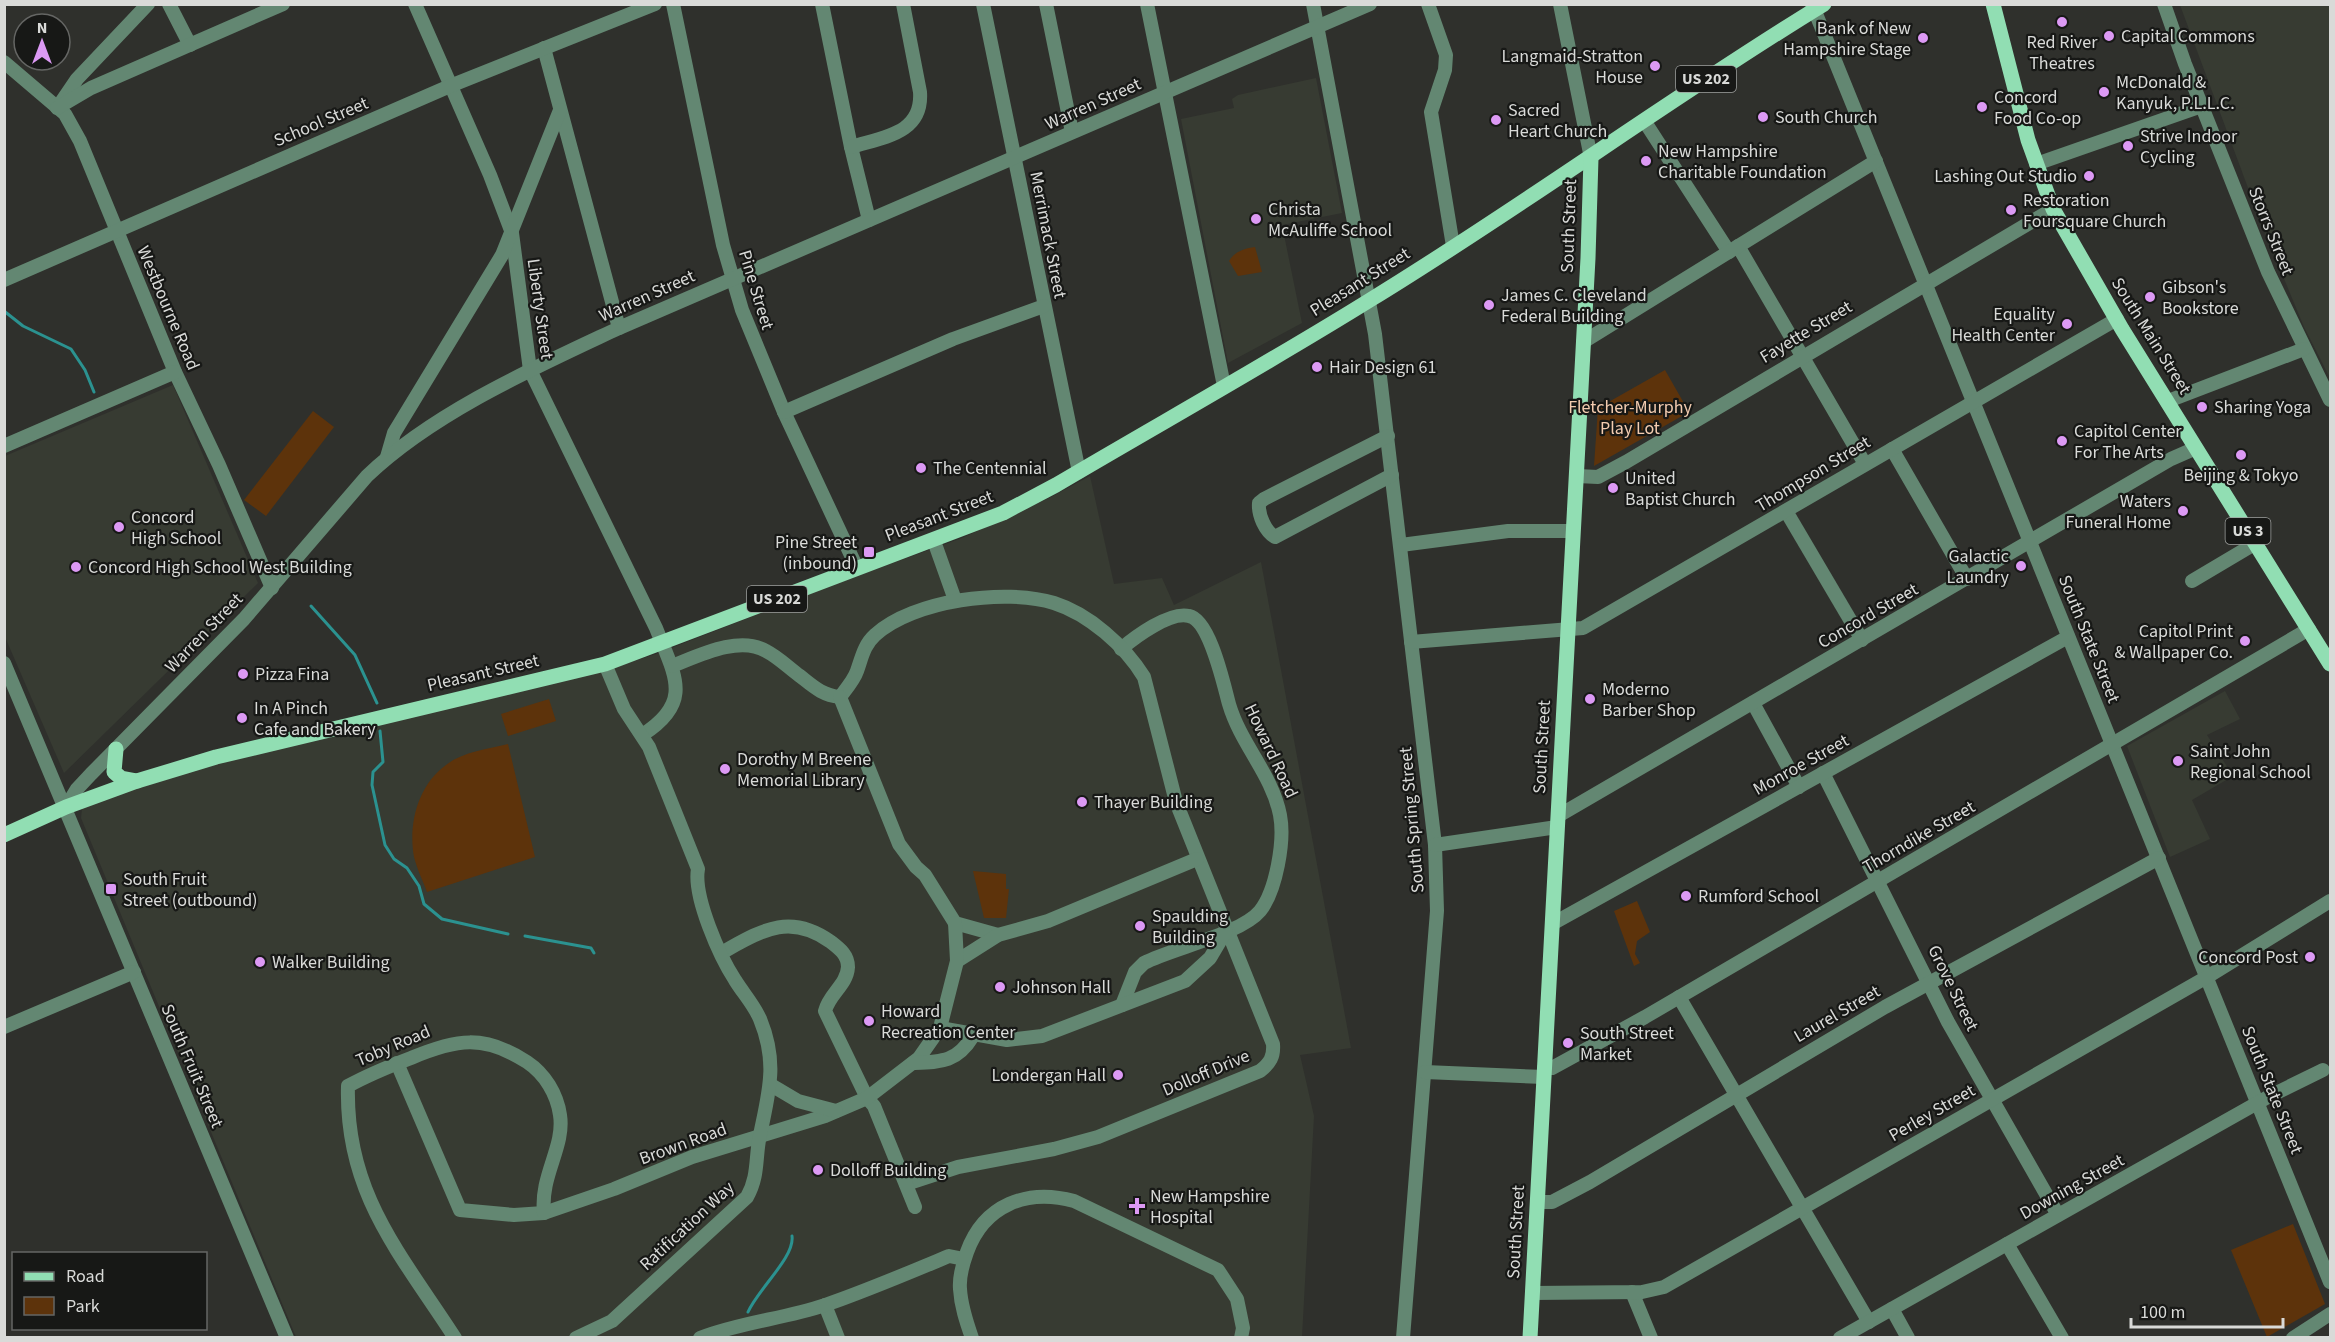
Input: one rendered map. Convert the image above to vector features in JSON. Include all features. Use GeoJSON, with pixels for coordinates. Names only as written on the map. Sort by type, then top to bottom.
{"type":"FeatureCollection","features":[{"type":"Feature","properties":{"kind":"main road","name":"South Main Street"},"geometry":{"type":"LineString","coordinates":[[1993,4],[2018,106],[2052,209],[2196,448],[2331,664]]}},
{"type":"Feature","properties":{"kind":"main road","name":"Pleasant Street"},"geometry":{"type":"LineString","coordinates":[[4,835],[66,807],[137,781],[227,755],[605,664],[1004,513],[1079,472],[1370,300],[1591,158],[1817,6]]}},
{"type":"Feature","properties":{"kind":"main road","name":"South Street"},"geometry":{"type":"LineString","coordinates":[[1530,1338],[1591,158]]}},
{"type":"Feature","properties":{"kind":"main road"},"geometry":{"type":"LineString","coordinates":[[116,749],[114,772],[121,777],[137,781]]}},
{"type":"Feature","properties":{"kind":"street"},"geometry":{"type":"LineString","coordinates":[[57,108],[77,79],[148,4]]}},
{"type":"Feature","properties":{"kind":"street"},"geometry":{"type":"LineString","coordinates":[[169,4],[190,45]]}},
{"type":"Feature","properties":{"kind":"street"},"geometry":{"type":"LineString","coordinates":[[57,108],[92,88],[283,4]]}},
{"type":"Feature","properties":{"kind":"street","name":"Liberty Street"},"geometry":{"type":"LineString","coordinates":[[415,4],[490,175],[512,233],[530,370],[672,666]]}},
{"type":"Feature","properties":{"kind":"street","name":"School Street"},"geometry":{"type":"LineString","coordinates":[[4,280],[450,86],[655,4]]}},
{"type":"Feature","properties":{"kind":"street","name":"Pine Street"},"geometry":{"type":"LineString","coordinates":[[673,4],[732,278],[754,343],[857,568]]}},
{"type":"Feature","properties":{"kind":"street"},"geometry":{"type":"LineString","coordinates":[[822,4],[851,147],[869,220]]}},
{"type":"Feature","properties":{"kind":"street"},"geometry":{"type":"LineString","coordinates":[[851,147],[899,131],[917,117],[921,105],[920,92],[903,4]]}},
{"type":"Feature","properties":{"kind":"street","name":"Merrimack Street"},"geometry":{"type":"LineString","coordinates":[[983,4],[1079,472]]}},
{"type":"Feature","properties":{"kind":"street"},"geometry":{"type":"LineString","coordinates":[[1046,4],[1072,132]]}},
{"type":"Feature","properties":{"kind":"street"},"geometry":{"type":"LineString","coordinates":[[1147,4],[1224,386]]}},
{"type":"Feature","properties":{"kind":"street","name":"South Spring Street"},"geometry":{"type":"LineString","coordinates":[[1313,4],[1370,300],[1435,845],[1437,911],[1403,1338]]}},
{"type":"Feature","properties":{"kind":"street","name":"Warren Street"},"geometry":{"type":"LineString","coordinates":[[66,807],[77,789],[272,588],[367,476],[387,458],[441,421],[530,370],[619,328],[1370,4]]}},
{"type":"Feature","properties":{"kind":"street"},"geometry":{"type":"LineString","coordinates":[[1428,4],[1446,55],[1445,70],[1431,112],[1453,246]]}},
{"type":"Feature","properties":{"kind":"street","name":"Storrs Street"},"geometry":{"type":"LineString","coordinates":[[2164,4],[2268,272],[2331,400]]}},
{"type":"Feature","properties":{"kind":"street"},"geometry":{"type":"LineString","coordinates":[[1560,5],[1591,158]]}},
{"type":"Feature","properties":{"kind":"street","name":"South State Street"},"geometry":{"type":"LineString","coordinates":[[1817,6],[1925,283],[2331,1282]]}},
{"type":"Feature","properties":{"kind":"street"},"geometry":{"type":"LineString","coordinates":[[544,48],[619,328]]}},
{"type":"Feature","properties":{"kind":"street","name":"Westbourne Road"},"geometry":{"type":"LineString","coordinates":[[4,62],[71,123],[175,372],[219,465],[272,588]]}},
{"type":"Feature","properties":{"kind":"street"},"geometry":{"type":"LineString","coordinates":[[2036,164],[2202,106]]}},
{"type":"Feature","properties":{"kind":"street"},"geometry":{"type":"LineString","coordinates":[[387,458],[394,433],[468,314],[512,233],[560,110]]}},
{"type":"Feature","properties":{"kind":"street"},"geometry":{"type":"LineString","coordinates":[[1645,122],[1733,249],[1802,355],[1865,464]]}},
{"type":"Feature","properties":{"kind":"street"},"geometry":{"type":"LineString","coordinates":[[1583,342],[1876,161]]}},
{"type":"Feature","properties":{"kind":"street","name":"Fayette Street"},"geometry":{"type":"LineString","coordinates":[[1576,476],[1598,477],[2052,209]]}},
{"type":"Feature","properties":{"kind":"street"},"geometry":{"type":"LineString","coordinates":[[784,412],[953,339],[1044,306]]}},
{"type":"Feature","properties":{"kind":"street","name":"Thompson Street"},"geometry":{"type":"LineString","coordinates":[[1411,642],[1583,628],[2117,319]]}},
{"type":"Feature","properties":{"kind":"street"},"geometry":{"type":"LineString","coordinates":[[2168,401],[2304,349]]}},
{"type":"Feature","properties":{"kind":"street"},"geometry":{"type":"LineString","coordinates":[[4,446],[175,372]]}},
{"type":"Feature","properties":{"kind":"street"},"geometry":{"type":"LineString","coordinates":[[1388,436],[1259,503],[1263,522],[1275,537],[1392,475]]}},
{"type":"Feature","properties":{"kind":"street","name":"Concord Street"},"geometry":{"type":"LineString","coordinates":[[1435,845],[1557,821],[1753,703],[2171,459],[2196,448]]}},
{"type":"Feature","properties":{"kind":"street"},"geometry":{"type":"LineString","coordinates":[[1892,449],[1967,579]]}},
{"type":"Feature","properties":{"kind":"street"},"geometry":{"type":"LineString","coordinates":[[1786,511],[1862,640]]}},
{"type":"Feature","properties":{"kind":"street"},"geometry":{"type":"LineString","coordinates":[[1401,546],[1508,531],[1572,531]]}},
{"type":"Feature","properties":{"kind":"street"},"geometry":{"type":"LineString","coordinates":[[934,541],[956,600]]}},
{"type":"Feature","properties":{"kind":"street"},"geometry":{"type":"LineString","coordinates":[[2192,582],[2256,543]]}},
{"type":"Feature","properties":{"kind":"street","name":"Dolloff Drive"},"geometry":{"type":"LineString","coordinates":[[840,697],[857,672],[866,646],[875,634],[913,612],[956,600],[1014,598],[1053,603],[1088,620],[1122,650],[1144,677],[1172,787],[1197,859],[1273,1044],[1274,1054],[1269,1064],[1250,1076],[1098,1137],[1054,1149],[957,1167],[906,1184]]}},
{"type":"Feature","properties":{"kind":"street","name":"Howard Road"},"geometry":{"type":"LineString","coordinates":[[1122,650],[1136,636],[1178,616],[1190,615],[1200,622],[1218,665],[1239,733],[1275,794],[1281,817],[1282,840],[1267,898],[1254,918],[1226,931]]}},
{"type":"Feature","properties":{"kind":"street","name":"Thorndike Street"},"geometry":{"type":"LineString","coordinates":[[1425,1072],[1544,1072],[1552,1068],[1679,997],[2308,629]]}},
{"type":"Feature","properties":{"kind":"street","name":"Monroe Street"},"geometry":{"type":"LineString","coordinates":[[1552,924],[2068,637]]}},
{"type":"Feature","properties":{"kind":"street"},"geometry":{"type":"LineString","coordinates":[[642,735],[669,714],[675,692],[672,666],[703,654],[739,645],[765,650],[824,696],[840,697],[899,844],[925,875],[955,923],[998,935]]}},
{"type":"Feature","properties":{"kind":"street","name":"South Fruit Street"},"geometry":{"type":"LineString","coordinates":[[4,663],[287,1338]]}},
{"type":"Feature","properties":{"kind":"street","name":"Ratification Way"},"geometry":{"type":"LineString","coordinates":[[576,1338],[612,1322],[747,1197],[757,1176],[759,1137],[771,1085],[767,1041],[760,1018],[734,979],[721,953],[698,888],[698,869],[642,735],[624,709],[605,664]]}},
{"type":"Feature","properties":{"kind":"street"},"geometry":{"type":"LineString","coordinates":[[1753,703],[1799,787]]}},
{"type":"Feature","properties":{"kind":"street","name":"Grove Street"},"geometry":{"type":"LineString","coordinates":[[1823,773],[1930,982],[1948,1022],[2058,1215]]}},
{"type":"Feature","properties":{"kind":"street","name":"Laurel Street"},"geometry":{"type":"LineString","coordinates":[[1537,1203],[1552,1203],[1930,982],[2159,858]]}},
{"type":"Feature","properties":{"kind":"street"},"geometry":{"type":"LineString","coordinates":[[957,961],[998,935],[1047,921],[1197,859]]}},
{"type":"Feature","properties":{"kind":"street","name":"Perley Street"},"geometry":{"type":"LineString","coordinates":[[1532,1293],[1632,1292],[1664,1287],[2207,977],[2331,901]]}},
{"type":"Feature","properties":{"kind":"street","name":"Brown Road"},"geometry":{"type":"LineString","coordinates":[[397,1063],[460,1210],[514,1215],[544,1213],[614,1189],[692,1157],[759,1137],[867,1098],[913,1063],[940,1028],[957,961],[955,923]]}},
{"type":"Feature","properties":{"kind":"street"},"geometry":{"type":"LineString","coordinates":[[721,953],[745,940],[789,925],[800,926],[822,936],[840,950],[847,959],[848,971],[844,982],[828,999],[825,1011],[867,1098],[874,1106],[915,1207]]}},
{"type":"Feature","properties":{"kind":"street"},"geometry":{"type":"LineString","coordinates":[[1122,1005],[1135,972],[1144,963],[1226,931]]}},
{"type":"Feature","properties":{"kind":"street"},"geometry":{"type":"LineString","coordinates":[[940,1028],[973,1036],[1019,1040],[1042,1036],[1185,981],[1210,958],[1226,931]]}},
{"type":"Feature","properties":{"kind":"street"},"geometry":{"type":"LineString","coordinates":[[4,1027],[134,972]]}},
{"type":"Feature","properties":{"kind":"street"},"geometry":{"type":"LineString","coordinates":[[1679,997],[1869,1322]]}},
{"type":"Feature","properties":{"kind":"street"},"geometry":{"type":"LineString","coordinates":[[913,1063],[939,1062],[963,1052],[973,1036]]}},
{"type":"Feature","properties":{"kind":"street","name":"Toby Road"},"geometry":{"type":"LineString","coordinates":[[455,1338],[373,1210],[357,1172],[352,1150],[347,1112],[348,1086],[442,1045],[477,1042],[512,1054],[540,1073],[554,1093],[561,1122],[558,1143],[545,1180],[544,1213]]}},
{"type":"Feature","properties":{"kind":"street","name":"Downing Street"},"geometry":{"type":"LineString","coordinates":[[1840,1338],[2258,1103],[2323,1070]]}},
{"type":"Feature","properties":{"kind":"street"},"geometry":{"type":"LineString","coordinates":[[771,1085],[798,1101],[836,1111]]}},
{"type":"Feature","properties":{"kind":"street"},"geometry":{"type":"LineString","coordinates":[[972,1338],[963,1311],[959,1286],[964,1259],[978,1229],[993,1212],[1032,1196],[1054,1196],[1074,1201],[1218,1270],[1237,1299],[1243,1328],[1241,1338]]}},
{"type":"Feature","properties":{"kind":"street"},"geometry":{"type":"LineString","coordinates":[[2007,1244],[2062,1338]]}},
{"type":"Feature","properties":{"kind":"street"},"geometry":{"type":"LineString","coordinates":[[700,1338],[727,1328],[784,1317],[825,1305],[949,1256],[964,1259]]}},
{"type":"Feature","properties":{"kind":"street"},"geometry":{"type":"LineString","coordinates":[[1632,1292],[1651,1338]]}},
{"type":"Feature","properties":{"kind":"street"},"geometry":{"type":"LineString","coordinates":[[825,1305],[838,1338]]}},
{"type":"Feature","properties":{"kind":"street"},"geometry":{"type":"LineString","coordinates":[[1892,1309],[1908,1338]]}},
{"type":"Feature","properties":{"kind":"street"},"geometry":{"type":"LineString","coordinates":[[2293,1338],[2331,1314]]}},
{"type":"Feature","properties":{"kind":"shaded area"},"geometry":{"type":"Polygon","coordinates":[[[2180,5],[2330,5],[2330,378],[2304,327],[2263,228],[2180,5]]]}},
{"type":"Feature","properties":{"kind":"shaded area","name":"Christa McAuliffe School"},"geometry":{"type":"Polygon","coordinates":[[[1316,78],[1342,213],[1282,225],[1302,323],[1228,363],[1181,119],[1234,108],[1232,99],[1238,95],[1316,78]]]}},
{"type":"Feature","properties":{"kind":"shaded area","name":"Concord High School"},"geometry":{"type":"Polygon","coordinates":[[[173,385],[258,583],[64,773],[5,637],[5,456],[173,385]]]}},
{"type":"Feature","properties":{"kind":"shaded area"},"geometry":{"type":"Polygon","coordinates":[[[1090,476],[1114,584],[1162,578],[1174,605],[1261,562],[1351,1048],[1300,1055],[1314,1116],[1302,1337],[296,1337],[81,818],[82,809],[89,804],[216,763],[596,673],[656,654],[832,585],[962,538],[1049,498],[1090,476]]]}},
{"type":"Feature","properties":{"kind":"shaded area","name":"Saint John Regional School"},"geometry":{"type":"Polygon","coordinates":[[[2225,691],[2240,719],[2207,735],[2233,776],[2192,800],[2210,839],[2170,857],[2127,746],[2225,691]]]}},
{"type":"Feature","properties":{"kind":"green space"},"geometry":{"type":"Polygon","coordinates":[[[1255,247],[1262,272],[1238,276],[1229,261],[1240,251],[1255,247]]]}},
{"type":"Feature","properties":{"kind":"green space","name":"Fletcher-Murphy Play Lot"},"geometry":{"type":"Polygon","coordinates":[[[1665,370],[1689,412],[1594,466],[1598,408],[1665,370]]]}},
{"type":"Feature","properties":{"kind":"green space"},"geometry":{"type":"Polygon","coordinates":[[[313,411],[334,427],[266,516],[244,500],[313,411]]]}},
{"type":"Feature","properties":{"kind":"green space"},"geometry":{"type":"Polygon","coordinates":[[[549,699],[556,721],[508,736],[501,714],[549,699]]]}},
{"type":"Feature","properties":{"kind":"green space"},"geometry":{"type":"Polygon","coordinates":[[[508,744],[535,857],[427,892],[414,857],[413,832],[417,806],[428,783],[436,773],[460,757],[508,744]]]}},
{"type":"Feature","properties":{"kind":"green space"},"geometry":{"type":"Polygon","coordinates":[[[973,871],[1006,874],[1006,889],[1009,889],[1006,918],[984,918],[973,871]]]}},
{"type":"Feature","properties":{"kind":"green space"},"geometry":{"type":"Polygon","coordinates":[[[1637,901],[1650,932],[1637,941],[1635,954],[1640,963],[1634,966],[1614,911],[1637,901]]]}},
{"type":"Feature","properties":{"kind":"green space"},"geometry":{"type":"Polygon","coordinates":[[[2293,1224],[2325,1304],[2267,1337],[2231,1250],[2293,1224]]]}},
{"type":"Feature","properties":{"kind":"waterway"},"geometry":{"type":"LineString","coordinates":[[4,311],[23,326],[71,349],[85,370],[94,392]]}},
{"type":"Feature","properties":{"kind":"waterway"},"geometry":{"type":"LineString","coordinates":[[311,606],[355,655],[377,703]]}},
{"type":"Feature","properties":{"kind":"waterway"},"geometry":{"type":"LineString","coordinates":[[380,731],[383,762],[373,772],[372,785],[385,845],[394,859],[407,868],[419,886],[424,904],[442,919],[508,934]]}},
{"type":"Feature","properties":{"kind":"waterway"},"geometry":{"type":"LineString","coordinates":[[525,936],[591,948],[594,953]]}},
{"type":"Feature","properties":{"kind":"waterway"},"geometry":{"type":"LineString","coordinates":[[748,1312],[788,1254],[792,1236]]}},
{"type":"Feature","properties":{"kind":"place","name":"Red River Theatres"},"geometry":{"type":"Point","coordinates":[2062,22]}},
{"type":"Feature","properties":{"kind":"place","name":"Capital Commons"},"geometry":{"type":"Point","coordinates":[2109,36]}},
{"type":"Feature","properties":{"kind":"place","name":"Bank of New Hampshire Stage"},"geometry":{"type":"Point","coordinates":[1923,38]}},
{"type":"Feature","properties":{"kind":"place","name":"Langmaid-Stratton House"},"geometry":{"type":"Point","coordinates":[1655,66]}},
{"type":"Feature","properties":{"kind":"place","name":"McDonald & Kanyuk, P.L.L.C."},"geometry":{"type":"Point","coordinates":[2104,92]}},
{"type":"Feature","properties":{"kind":"place","name":"Concord Food Co-op"},"geometry":{"type":"Point","coordinates":[1982,107]}},
{"type":"Feature","properties":{"kind":"place","name":"South Church"},"geometry":{"type":"Point","coordinates":[1763,117]}},
{"type":"Feature","properties":{"kind":"place","name":"Sacred Heart Church"},"geometry":{"type":"Point","coordinates":[1496,120]}},
{"type":"Feature","properties":{"kind":"place","name":"Strive Indoor Cycling"},"geometry":{"type":"Point","coordinates":[2128,146]}},
{"type":"Feature","properties":{"kind":"place","name":"New Hampshire Charitable Foundation"},"geometry":{"type":"Point","coordinates":[1646,161]}},
{"type":"Feature","properties":{"kind":"place","name":"Lashing Out Studio"},"geometry":{"type":"Point","coordinates":[2089,176]}},
{"type":"Feature","properties":{"kind":"place","name":"Restoration Foursquare Church"},"geometry":{"type":"Point","coordinates":[2011,210]}},
{"type":"Feature","properties":{"kind":"place","name":"Christa McAuliffe School"},"geometry":{"type":"Point","coordinates":[1256,219]}},
{"type":"Feature","properties":{"kind":"place","name":"Gibson's Bookstore"},"geometry":{"type":"Point","coordinates":[2150,297]}},
{"type":"Feature","properties":{"kind":"place","name":"James C. Cleveland Federal Building"},"geometry":{"type":"Point","coordinates":[1489,305]}},
{"type":"Feature","properties":{"kind":"place","name":"Equality Health Center"},"geometry":{"type":"Point","coordinates":[2067,324]}},
{"type":"Feature","properties":{"kind":"place","name":"Hair Design 61"},"geometry":{"type":"Point","coordinates":[1317,367]}},
{"type":"Feature","properties":{"kind":"place","name":"Sharing Yoga"},"geometry":{"type":"Point","coordinates":[2202,407]}},
{"type":"Feature","properties":{"kind":"place","name":"Capitol Center For The Arts"},"geometry":{"type":"Point","coordinates":[2062,441]}},
{"type":"Feature","properties":{"kind":"place","name":"Beijing & Tokyo"},"geometry":{"type":"Point","coordinates":[2241,455]}},
{"type":"Feature","properties":{"kind":"place","name":"The Centennial"},"geometry":{"type":"Point","coordinates":[921,468]}},
{"type":"Feature","properties":{"kind":"place","name":"United Baptist Church"},"geometry":{"type":"Point","coordinates":[1613,488]}},
{"type":"Feature","properties":{"kind":"place","name":"Waters Funeral Home"},"geometry":{"type":"Point","coordinates":[2183,511]}},
{"type":"Feature","properties":{"kind":"place","name":"Concord High School"},"geometry":{"type":"Point","coordinates":[119,527]}},
{"type":"Feature","properties":{"kind":"place","name":"Pine Street (inbound)"},"geometry":{"type":"Point","coordinates":[869,552]}},
{"type":"Feature","properties":{"kind":"place","name":"Galactic Laundry"},"geometry":{"type":"Point","coordinates":[2021,566]}},
{"type":"Feature","properties":{"kind":"place","name":"Concord High School West Building"},"geometry":{"type":"Point","coordinates":[76,567]}},
{"type":"Feature","properties":{"kind":"place","name":"Capitol Print & Wallpaper Co."},"geometry":{"type":"Point","coordinates":[2245,641]}},
{"type":"Feature","properties":{"kind":"place","name":"Pizza Fina"},"geometry":{"type":"Point","coordinates":[243,674]}},
{"type":"Feature","properties":{"kind":"place","name":"Moderno Barber Shop"},"geometry":{"type":"Point","coordinates":[1590,699]}},
{"type":"Feature","properties":{"kind":"place","name":"In A Pinch Cafe and Bakery"},"geometry":{"type":"Point","coordinates":[242,718]}},
{"type":"Feature","properties":{"kind":"place","name":"Saint John Regional School"},"geometry":{"type":"Point","coordinates":[2178,761]}},
{"type":"Feature","properties":{"kind":"place","name":"Dorothy M Breene Memorial Library"},"geometry":{"type":"Point","coordinates":[725,769]}},
{"type":"Feature","properties":{"kind":"place","name":"Thayer Building"},"geometry":{"type":"Point","coordinates":[1082,802]}},
{"type":"Feature","properties":{"kind":"place","name":"South Fruit Street (outbound)"},"geometry":{"type":"Point","coordinates":[111,889]}},
{"type":"Feature","properties":{"kind":"place","name":"Rumford School"},"geometry":{"type":"Point","coordinates":[1686,896]}},
{"type":"Feature","properties":{"kind":"place","name":"Spaulding Building"},"geometry":{"type":"Point","coordinates":[1140,926]}},
{"type":"Feature","properties":{"kind":"place","name":"Concord Post"},"geometry":{"type":"Point","coordinates":[2310,957]}},
{"type":"Feature","properties":{"kind":"place","name":"Walker Building"},"geometry":{"type":"Point","coordinates":[260,962]}},
{"type":"Feature","properties":{"kind":"place","name":"Johnson Hall"},"geometry":{"type":"Point","coordinates":[1000,987]}},
{"type":"Feature","properties":{"kind":"place","name":"Howard Recreation Center"},"geometry":{"type":"Point","coordinates":[869,1021]}},
{"type":"Feature","properties":{"kind":"place","name":"South Street Market"},"geometry":{"type":"Point","coordinates":[1568,1043]}},
{"type":"Feature","properties":{"kind":"place","name":"Londergan Hall"},"geometry":{"type":"Point","coordinates":[1118,1075]}},
{"type":"Feature","properties":{"kind":"place","name":"Dolloff Building"},"geometry":{"type":"Point","coordinates":[818,1170]}},
{"type":"Feature","properties":{"kind":"place","name":"New Hampshire Hospital"},"geometry":{"type":"Point","coordinates":[1137,1206]}}]}
